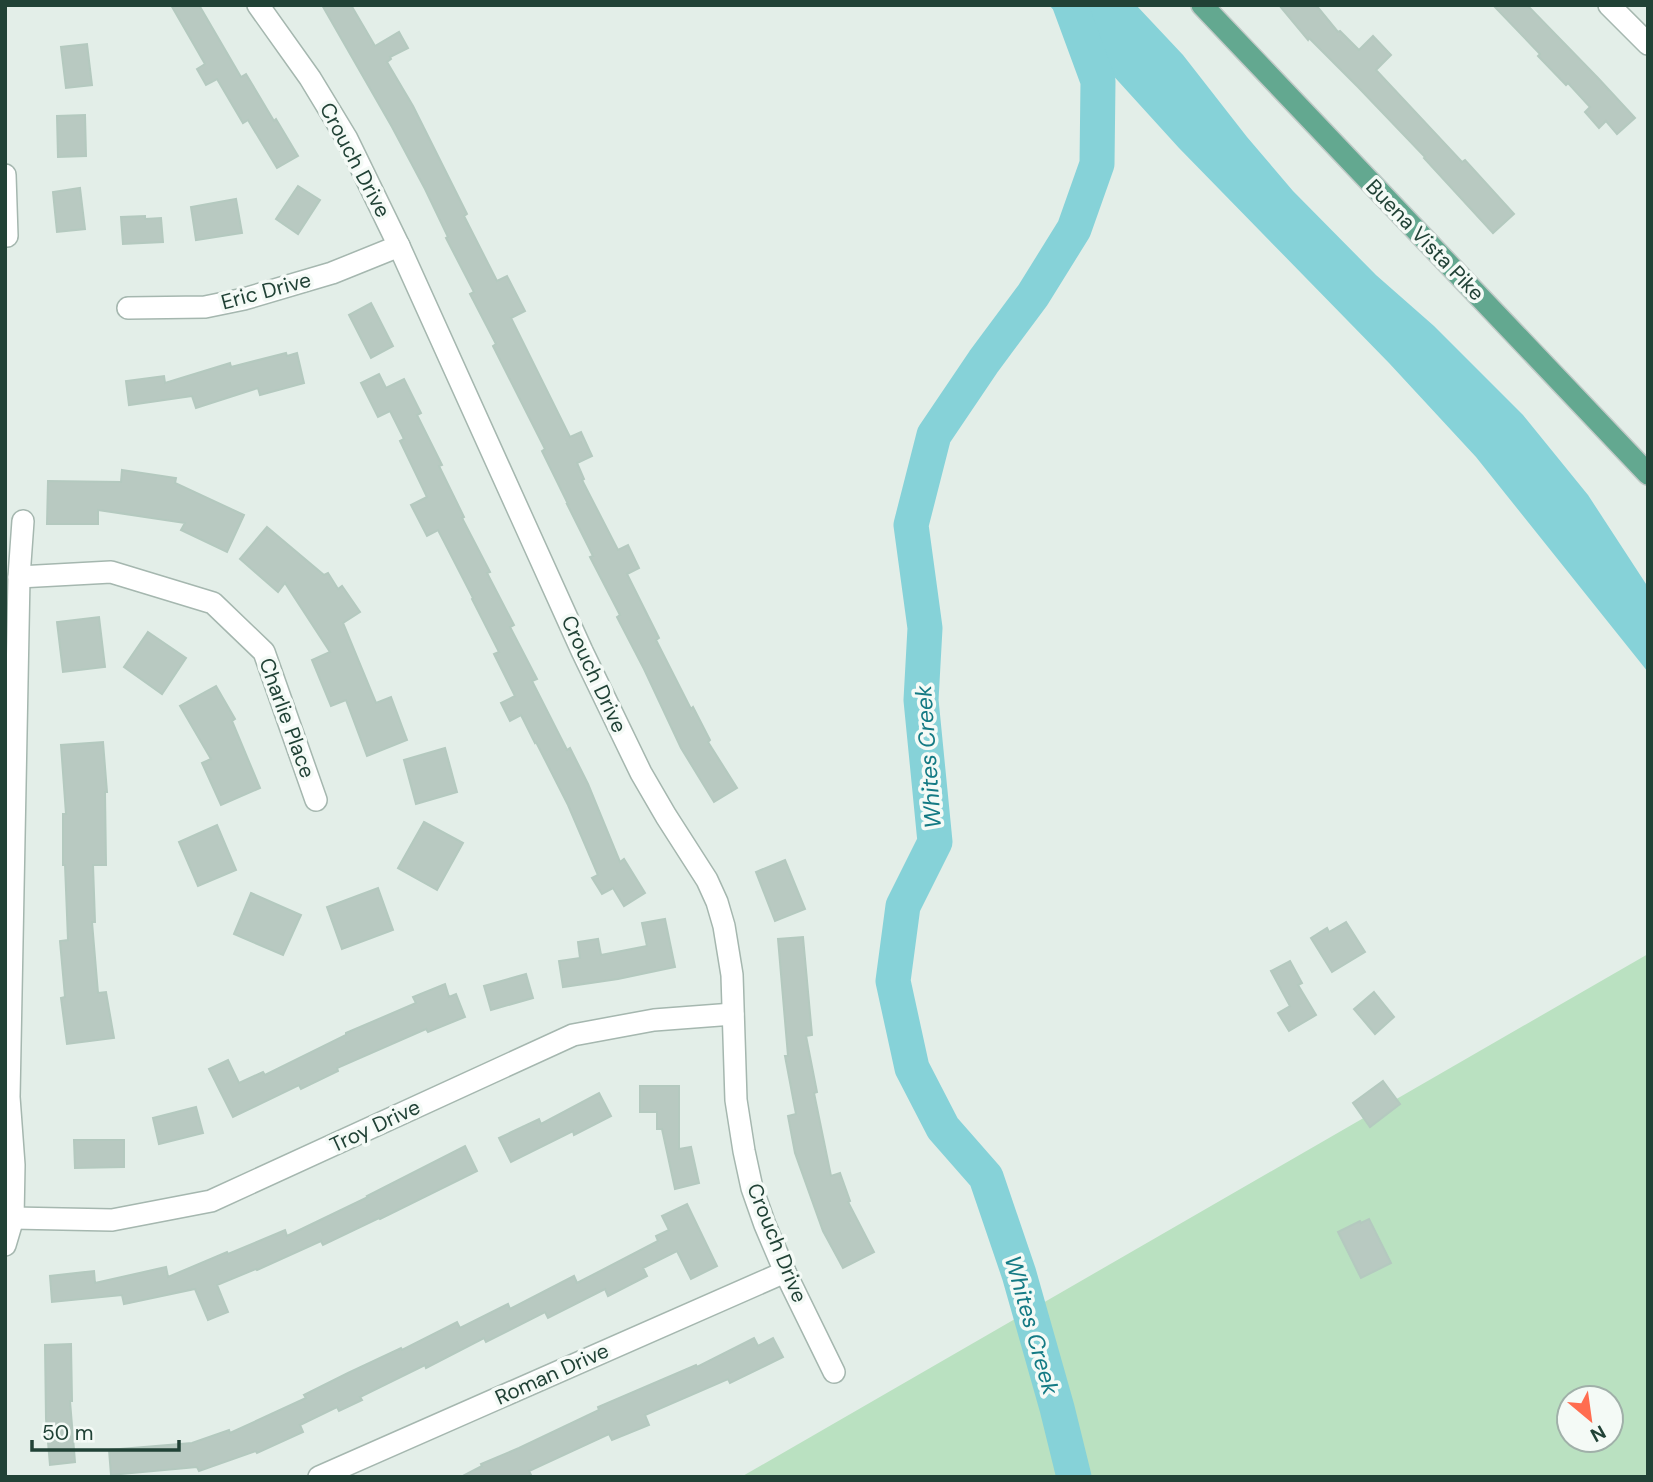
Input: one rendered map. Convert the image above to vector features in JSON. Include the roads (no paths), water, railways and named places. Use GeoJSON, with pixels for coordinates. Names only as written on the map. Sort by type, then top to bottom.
{"type":"FeatureCollection","features":[{"type":"Feature","properties":{"kind":"main road","name":"Buena Vista Pike"},"geometry":{"type":"LineString","coordinates":[[1202,5],[1648,474]]}},
{"type":"Feature","properties":{"kind":"street","name":"Crouch Drive"},"geometry":{"type":"LineString","coordinates":[[258,5],[310,78],[347,139],[399,246],[582,651],[641,774],[707,880],[717,902],[732,975],[736,1100],[752,1188],[785,1272],[834,1372]]}},
{"type":"Feature","properties":{"kind":"street"},"geometry":{"type":"LineString","coordinates":[[1609,5],[1648,44]]}},
{"type":"Feature","properties":{"kind":"street"},"geometry":{"type":"LineString","coordinates":[[5,175],[7,236]]}},
{"type":"Feature","properties":{"kind":"street","name":"Eric Drive"},"geometry":{"type":"LineString","coordinates":[[128,308],[205,307],[244,299],[332,273],[399,246]]}},
{"type":"Feature","properties":{"kind":"street"},"geometry":{"type":"LineString","coordinates":[[5,1245],[13,1217],[14,1165],[7,1097],[19,577],[23,521]]}},
{"type":"Feature","properties":{"kind":"street","name":"Charlie Place"},"geometry":{"type":"LineString","coordinates":[[19,577],[111,572],[213,603],[264,652],[316,800]]}},
{"type":"Feature","properties":{"kind":"street","name":"Troy Drive"},"geometry":{"type":"LineString","coordinates":[[13,1217],[112,1220],[211,1201],[573,1035],[654,1020],[733,1014]]}},
{"type":"Feature","properties":{"kind":"street","name":"Roman Drive"},"geometry":{"type":"LineString","coordinates":[[319,1477],[785,1272]]}},
{"type":"Feature","properties":{"kind":"water"},"geometry":{"type":"Polygon","coordinates":[[[1049,5],[1136,5],[1183,55],[1293,191],[1376,275],[1434,326],[1523,415],[1588,495],[1648,587],[1648,672],[1476,457],[1389,363],[1179,148],[1049,5]]]}},
{"type":"Feature","properties":{"kind":"waterway","name":"Whites Creek"},"geometry":{"type":"LineString","coordinates":[[1070,5],[1098,81],[1097,164],[1074,229],[1033,295],[934,435],[911,525],[925,628],[921,700],[935,842],[903,906],[893,981],[912,1068],[943,1128],[986,1177],[1019,1274],[1074,1477]]}}]}
